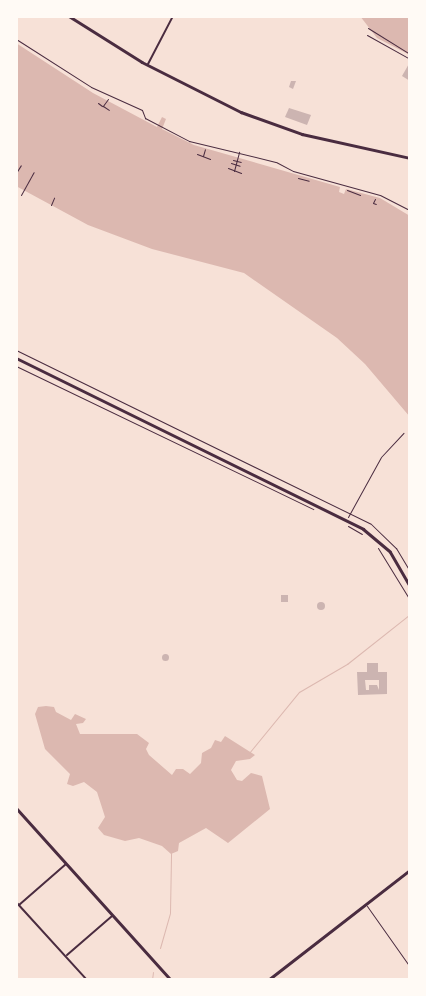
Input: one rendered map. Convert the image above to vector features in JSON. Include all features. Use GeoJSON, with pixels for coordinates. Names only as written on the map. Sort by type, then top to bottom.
{"type":"FeatureCollection","features":[{"type":"Feature","properties":{"kind":"main road"},"geometry":{"type":"LineString","coordinates":[[16,358],[363,529],[390,552],[410,586]]}},
{"type":"Feature","properties":{"kind":"main road"},"geometry":{"type":"LineString","coordinates":[[16,808],[171,980]]}},
{"type":"Feature","properties":{"kind":"main road"},"geometry":{"type":"LineString","coordinates":[[268,980],[410,870]]}},
{"type":"Feature","properties":{"kind":"street"},"geometry":{"type":"LineString","coordinates":[[69,16],[148,64],[242,112],[302,134],[410,158]]}},
{"type":"Feature","properties":{"kind":"street"},"geometry":{"type":"LineString","coordinates":[[148,64],[173,16]]}},
{"type":"Feature","properties":{"kind":"street"},"geometry":{"type":"LineString","coordinates":[[19,906],[66,864]]}},
{"type":"Feature","properties":{"kind":"street"},"geometry":{"type":"LineString","coordinates":[[16,902],[87,980]]}},
{"type":"Feature","properties":{"kind":"street"},"geometry":{"type":"LineString","coordinates":[[66,955],[113,915]]}},
{"type":"Feature","properties":{"kind":"lane"},"geometry":{"type":"LineString","coordinates":[[366,904],[410,966]]}},
{"type":"Feature","properties":{"kind":"path"},"geometry":{"type":"LineString","coordinates":[[368,28],[410,54]]}},
{"type":"Feature","properties":{"kind":"path"},"geometry":{"type":"LineString","coordinates":[[367,35],[410,59]]}},
{"type":"Feature","properties":{"kind":"path"},"geometry":{"type":"LineString","coordinates":[[16,39],[91,87],[142,110],[145,118],[189,141],[222,151],[240,152],[358,188],[380,195],[410,210]]}},
{"type":"Feature","properties":{"kind":"path"},"geometry":{"type":"LineString","coordinates":[[103,106],[108,99]]}},
{"type":"Feature","properties":{"kind":"path"},"geometry":{"type":"LineString","coordinates":[[98,103],[109,110]]}},
{"type":"Feature","properties":{"kind":"path"},"geometry":{"type":"LineString","coordinates":[[203,156],[205,149]]}},
{"type":"Feature","properties":{"kind":"path"},"geometry":{"type":"LineString","coordinates":[[234,171],[240,152]]}},
{"type":"Feature","properties":{"kind":"path"},"geometry":{"type":"LineString","coordinates":[[197,154],[210,158]]}},
{"type":"Feature","properties":{"kind":"path"},"geometry":{"type":"LineString","coordinates":[[232,160],[241,162]]}},
{"type":"Feature","properties":{"kind":"path"},"geometry":{"type":"LineString","coordinates":[[232,164],[240,166]]}},
{"type":"Feature","properties":{"kind":"path"},"geometry":{"type":"LineString","coordinates":[[16,173],[21,165]]}},
{"type":"Feature","properties":{"kind":"path"},"geometry":{"type":"LineString","coordinates":[[228,168],[241,173]]}},
{"type":"Feature","properties":{"kind":"path"},"geometry":{"type":"LineString","coordinates":[[21,195],[34,172]]}},
{"type":"Feature","properties":{"kind":"path"},"geometry":{"type":"LineString","coordinates":[[298,178],[309,181]]}},
{"type":"Feature","properties":{"kind":"path"},"geometry":{"type":"LineString","coordinates":[[356,193],[358,188]]}},
{"type":"Feature","properties":{"kind":"path"},"geometry":{"type":"LineString","coordinates":[[347,190],[360,195]]}},
{"type":"Feature","properties":{"kind":"path"},"geometry":{"type":"LineString","coordinates":[[51,204],[54,198]]}},
{"type":"Feature","properties":{"kind":"path"},"geometry":{"type":"LineString","coordinates":[[375,199],[373,203],[376,204]]}},
{"type":"Feature","properties":{"kind":"path"},"geometry":{"type":"LineString","coordinates":[[16,350],[350,513],[377,528],[396,548],[410,571]]}},
{"type":"Feature","properties":{"kind":"path"},"geometry":{"type":"LineString","coordinates":[[16,366],[317,511]]}},
{"type":"Feature","properties":{"kind":"path"},"geometry":{"type":"LineString","coordinates":[[346,520],[381,456],[404,433]]}},
{"type":"Feature","properties":{"kind":"path"},"geometry":{"type":"LineString","coordinates":[[342,524],[368,538]]}},
{"type":"Feature","properties":{"kind":"path"},"geometry":{"type":"LineString","coordinates":[[377,546],[410,600]]}},
{"type":"Feature","properties":{"kind":"shaded area"},"geometry":{"type":"Polygon","coordinates":[[[360,16],[410,16],[410,55],[377,38],[360,16]]]}},
{"type":"Feature","properties":{"kind":"shaded area"},"geometry":{"type":"Polygon","coordinates":[[[16,43],[93,93],[157,127],[162,117],[166,119],[162,129],[194,145],[340,187],[339,192],[344,194],[346,189],[380,198],[410,216],[410,417],[365,364],[337,338],[244,273],[152,249],[88,225],[16,186],[16,43]]]}},
{"type":"Feature","properties":{"kind":"shaded area"},"geometry":{"type":"Polygon","coordinates":[[[38,707],[54,707],[56,712],[71,720],[75,714],[86,719],[83,723],[76,724],[80,734],[137,734],[149,743],[146,749],[149,755],[172,775],[176,769],[183,769],[190,774],[201,763],[202,753],[211,748],[215,740],[221,742],[225,736],[255,755],[250,759],[236,761],[231,770],[237,780],[242,781],[251,773],[262,776],[270,809],[228,843],[206,828],[179,843],[178,851],[171,854],[162,846],[139,838],[125,841],[104,835],[98,828],[105,817],[97,792],[84,782],[73,786],[67,784],[70,774],[45,749],[35,714],[38,707]]]}},
{"type":"Feature","properties":{"kind":"building"},"geometry":{"type":"Polygon","coordinates":[[[410,62],[410,81],[402,76],[410,62]]]}},
{"type":"Feature","properties":{"kind":"building"},"geometry":{"type":"Polygon","coordinates":[[[291,81],[296,81],[293,89],[289,87],[291,81]]]}},
{"type":"Feature","properties":{"kind":"building"},"geometry":{"type":"Polygon","coordinates":[[[289,108],[311,115],[307,125],[285,117],[289,108]]]}},
{"type":"Feature","properties":{"kind":"building"},"geometry":{"type":"Polygon","coordinates":[[[281,595],[288,595],[288,602],[281,602],[281,595]]]}},
{"type":"Feature","properties":{"kind":"building"},"geometry":{"type":"Polygon","coordinates":[[[321,602],[325,606],[321,610],[317,606],[321,602]]]}},
{"type":"Feature","properties":{"kind":"building"},"geometry":{"type":"Polygon","coordinates":[[[165,654],[168,657],[165,660],[162,657],[165,654]]]}},
{"type":"Feature","properties":{"kind":"building"},"geometry":{"type":"Polygon","coordinates":[[[367,663],[378,663],[378,672],[387,672],[387,694],[358,695],[357,672],[367,672],[367,663]],[[365,680],[366,690],[369,690],[369,685],[377,685],[379,690],[379,680],[365,680]]]}},
{"type":"Feature","properties":{"kind":"waterway"},"geometry":{"type":"LineString","coordinates":[[249,753],[299,692],[347,664],[410,614]]}},
{"type":"Feature","properties":{"kind":"waterway"},"geometry":{"type":"LineString","coordinates":[[160,948],[170,913],[171,853]]}},
{"type":"Feature","properties":{"kind":"waterway"},"geometry":{"type":"LineString","coordinates":[[152,980],[153,972]]}}]}
